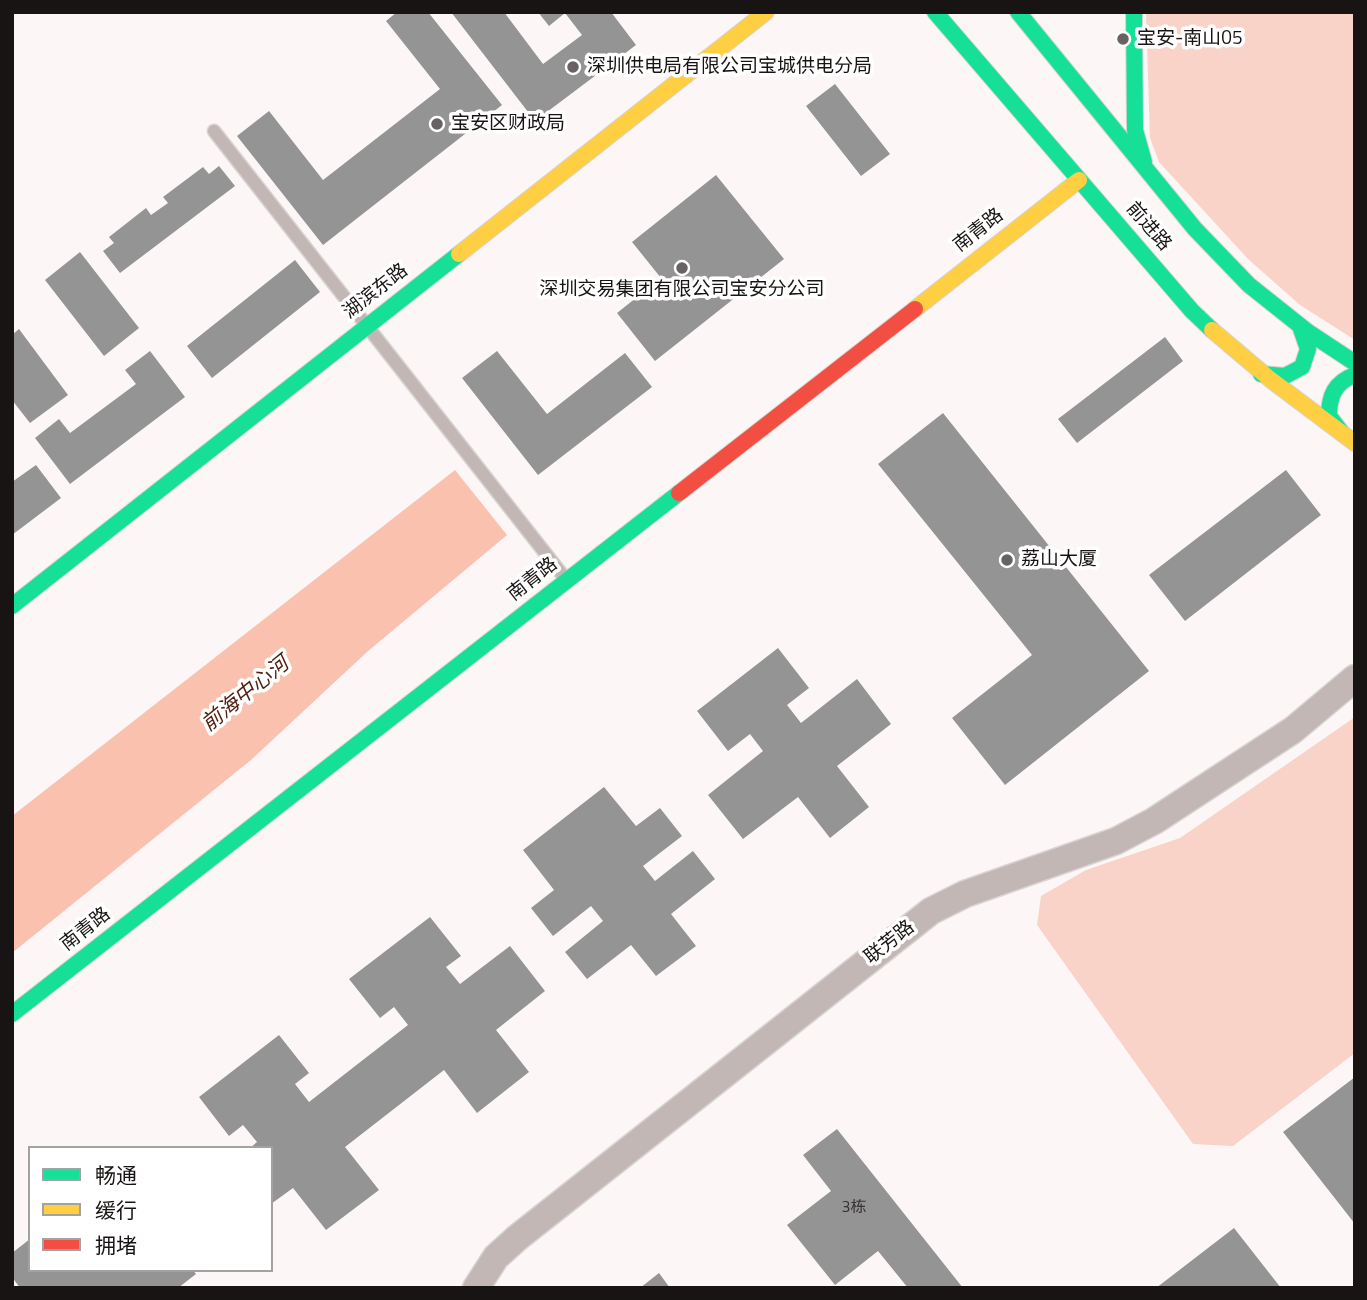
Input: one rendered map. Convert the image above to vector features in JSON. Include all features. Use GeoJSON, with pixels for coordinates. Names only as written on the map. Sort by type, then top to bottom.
{"type":"FeatureCollection","features":[{"type":"Feature","properties":{"kind":"main road","name":"湖滨东路"},"geometry":{"type":"LineString","coordinates":[[12,606],[766,12]]}},
{"type":"Feature","properties":{"kind":"main road","name":"前进路"},"geometry":{"type":"LineString","coordinates":[[935,12],[1192,311],[1261,374],[1348,438]]}},
{"type":"Feature","properties":{"kind":"main road","name":"前进路"},"geometry":{"type":"LineString","coordinates":[[1018,12],[1195,229],[1248,285],[1300,326],[1355,363]]}},
{"type":"Feature","properties":{"kind":"main road"},"geometry":{"type":"LineString","coordinates":[[1134,12],[1135,130],[1147,170]]}},
{"type":"Feature","properties":{"kind":"main road","name":"南青路"},"geometry":{"type":"LineString","coordinates":[[12,1014],[1079,180]]}},
{"type":"Feature","properties":{"kind":"main road"},"geometry":{"type":"LineString","coordinates":[[1261,374],[1281,378],[1299,369],[1308,352],[1308,342],[1300,326]]}},
{"type":"Feature","properties":{"kind":"main road"},"geometry":{"type":"LineString","coordinates":[[1348,438],[1329,416],[1330,396],[1343,380],[1355,375]]}},
{"type":"Feature","properties":{"kind":"street","name":"联芳路"},"geometry":{"type":"LineString","coordinates":[[476,1288],[496,1257],[517,1238],[931,911],[965,894],[1116,841],[1154,821],[1293,730],[1355,678]]}},
{"type":"Feature","properties":{"kind":"lane"},"geometry":{"type":"LineString","coordinates":[[214,131],[567,580]]}},
{"type":"Feature","properties":{"kind":"shaded area"},"geometry":{"type":"Polygon","coordinates":[[[1146,12],[1355,12],[1355,340],[1300,305],[1248,259],[1159,162],[1150,138],[1146,12]]]}},
{"type":"Feature","properties":{"kind":"shaded area"},"geometry":{"type":"Polygon","coordinates":[[[1355,717],[1355,1053],[1233,1146],[1193,1144],[1037,925],[1041,896],[1086,870],[1180,838],[1355,717]]]}},
{"type":"Feature","properties":{"kind":"water","name":"前海中心河"},"geometry":{"type":"Polygon","coordinates":[[[455,470],[507,535],[367,652],[251,760],[12,953],[12,816],[455,470]]]}},
{"type":"Feature","properties":{"kind":"building","name":"宝安区财政局"},"geometry":{"type":"Polygon","coordinates":[[[397,12],[428,12],[502,105],[323,245],[237,136],[269,111],[323,180],[440,89],[386,21],[397,12]]]}},
{"type":"Feature","properties":{"kind":"building","name":"深圳供电局有限公司宝城供电分局"},"geometry":{"type":"Polygon","coordinates":[[[451,12],[504,12],[543,64],[582,35],[565,13],[549,26],[538,12],[611,12],[636,45],[535,121],[451,12]]]}},
{"type":"Feature","properties":{"kind":"building"},"geometry":{"type":"Polygon","coordinates":[[[835,84],[890,154],[861,176],[806,106],[835,84]]]}},
{"type":"Feature","properties":{"kind":"building"},"geometry":{"type":"Polygon","coordinates":[[[219,166],[235,186],[120,273],[103,251],[114,243],[109,237],[146,208],[151,215],[168,203],[163,197],[203,167],[209,174],[219,166]]]}},
{"type":"Feature","properties":{"kind":"building"},"geometry":{"type":"Polygon","coordinates":[[[716,175],[784,259],[655,361],[617,313],[661,278],[632,242],[716,175]]]}},
{"type":"Feature","properties":{"kind":"building"},"geometry":{"type":"Polygon","coordinates":[[[80,252],[139,328],[104,356],[45,280],[80,252]]]}},
{"type":"Feature","properties":{"kind":"building"},"geometry":{"type":"Polygon","coordinates":[[[295,260],[320,292],[212,378],[187,346],[295,260]]]}},
{"type":"Feature","properties":{"kind":"building"},"geometry":{"type":"Polygon","coordinates":[[[19,329],[68,395],[30,423],[12,400],[12,335],[19,329]]]}},
{"type":"Feature","properties":{"kind":"building"},"geometry":{"type":"Polygon","coordinates":[[[1165,337],[1183,361],[1077,443],[1058,419],[1165,337]]]}},
{"type":"Feature","properties":{"kind":"building"},"geometry":{"type":"Polygon","coordinates":[[[150,351],[185,397],[70,484],[35,438],[59,419],[70,433],[136,384],[125,370],[150,351]]]}},
{"type":"Feature","properties":{"kind":"building"},"geometry":{"type":"Polygon","coordinates":[[[497,351],[547,414],[625,353],[652,387],[538,475],[462,378],[497,351]]]}},
{"type":"Feature","properties":{"kind":"building","name":"荔山大厦"},"geometry":{"type":"Polygon","coordinates":[[[943,413],[1149,671],[1005,785],[952,718],[1032,655],[878,464],[943,413]]]}},
{"type":"Feature","properties":{"kind":"building"},"geometry":{"type":"Polygon","coordinates":[[[36,465],[61,498],[12,535],[12,482],[36,465]]]}},
{"type":"Feature","properties":{"kind":"building"},"geometry":{"type":"Polygon","coordinates":[[[1286,470],[1321,515],[1185,621],[1149,575],[1286,470]]]}},
{"type":"Feature","properties":{"kind":"building"},"geometry":{"type":"Polygon","coordinates":[[[778,648],[809,688],[787,705],[801,723],[857,679],[891,724],[837,766],[869,807],[830,838],[798,797],[743,839],[708,795],[763,751],[750,734],[728,751],[697,711],[778,648]]]}},
{"type":"Feature","properties":{"kind":"building"},"geometry":{"type":"Polygon","coordinates":[[[604,787],[636,826],[660,808],[682,836],[643,866],[655,881],[693,851],[715,879],[671,914],[696,946],[656,976],[631,945],[587,979],[565,952],[603,921],[591,906],[553,936],[531,908],[554,890],[523,850],[604,787]]]}},
{"type":"Feature","properties":{"kind":"building"},"geometry":{"type":"Polygon","coordinates":[[[430,917],[461,956],[446,967],[460,984],[510,946],[545,991],[496,1030],[529,1072],[477,1113],[444,1070],[345,1147],[379,1190],[326,1230],[293,1188],[273,1203],[273,1146],[252,1146],[257,1142],[243,1125],[229,1136],[199,1097],[279,1035],[309,1073],[295,1084],[309,1102],[408,1025],[394,1007],[380,1018],[349,979],[430,917]]]}},
{"type":"Feature","properties":{"kind":"building"},"geometry":{"type":"Polygon","coordinates":[[[1355,1077],[1355,1224],[1283,1132],[1355,1077]]]}},
{"type":"Feature","properties":{"kind":"building"},"geometry":{"type":"Polygon","coordinates":[[[837,1129],[963,1288],[908,1288],[878,1251],[835,1285],[787,1225],[831,1191],[803,1155],[837,1129]]]}},
{"type":"Feature","properties":{"kind":"building"},"geometry":{"type":"Polygon","coordinates":[[[1234,1228],[1281,1288],[1156,1288],[1234,1228]]]}},
{"type":"Feature","properties":{"kind":"building"},"geometry":{"type":"Polygon","coordinates":[[[28,1241],[28,1272],[196,1274],[178,1288],[20,1288],[12,1277],[12,1253],[28,1241]]]}},
{"type":"Feature","properties":{"kind":"building"},"geometry":{"type":"Polygon","coordinates":[[[659,1273],[670,1288],[640,1288],[659,1273]]]}},
{"type":"Feature","properties":{"kind":"traffic: fast"},"geometry":{"type":"LineString","coordinates":[[935,12],[1192,311],[1212,330]]}},
{"type":"Feature","properties":{"kind":"traffic: fast"},"geometry":{"type":"LineString","coordinates":[[1018,12],[1195,229],[1249,285],[1308,332],[1355,363]]}},
{"type":"Feature","properties":{"kind":"traffic: fast"},"geometry":{"type":"LineString","coordinates":[[1134,12],[1135,130],[1144,162]]}},
{"type":"Feature","properties":{"kind":"traffic: fast"},"geometry":{"type":"LineString","coordinates":[[12,606],[459,254]]}},
{"type":"Feature","properties":{"kind":"traffic: fast"},"geometry":{"type":"LineString","coordinates":[[1261,374],[1285,376],[1302,367],[1308,349],[1300,326]]}},
{"type":"Feature","properties":{"kind":"traffic: fast"},"geometry":{"type":"LineString","coordinates":[[1342,433],[1329,416],[1330,402],[1338,386],[1355,375]]}},
{"type":"Feature","properties":{"kind":"traffic: fast"},"geometry":{"type":"LineString","coordinates":[[12,1014],[679,493]]}},
{"type":"Feature","properties":{"kind":"traffic: slow"},"geometry":{"type":"LineString","coordinates":[[459,254],[766,12]]}},
{"type":"Feature","properties":{"kind":"traffic: slow"},"geometry":{"type":"LineString","coordinates":[[915,309],[1079,180]]}},
{"type":"Feature","properties":{"kind":"traffic: slow"},"geometry":{"type":"LineString","coordinates":[[1212,330],[1271,380],[1355,443]]}},
{"type":"Feature","properties":{"kind":"traffic: jam"},"geometry":{"type":"LineString","coordinates":[[679,493],[915,309]]}},
{"type":"Feature","properties":{"kind":"place","name":"宝安-南山05"},"geometry":{"type":"Point","coordinates":[1123,39]}},
{"type":"Feature","properties":{"kind":"place","name":"深圳供电局有限公司宝城供电分局"},"geometry":{"type":"Point","coordinates":[573,67]}},
{"type":"Feature","properties":{"kind":"place","name":"宝安区财政局"},"geometry":{"type":"Point","coordinates":[437,124]}},
{"type":"Feature","properties":{"kind":"place","name":"深圳交易集团有限公司宝安分公司"},"geometry":{"type":"Point","coordinates":[682,268]}},
{"type":"Feature","properties":{"kind":"place","name":"荔山大厦"},"geometry":{"type":"Point","coordinates":[1007,560]}}]}
